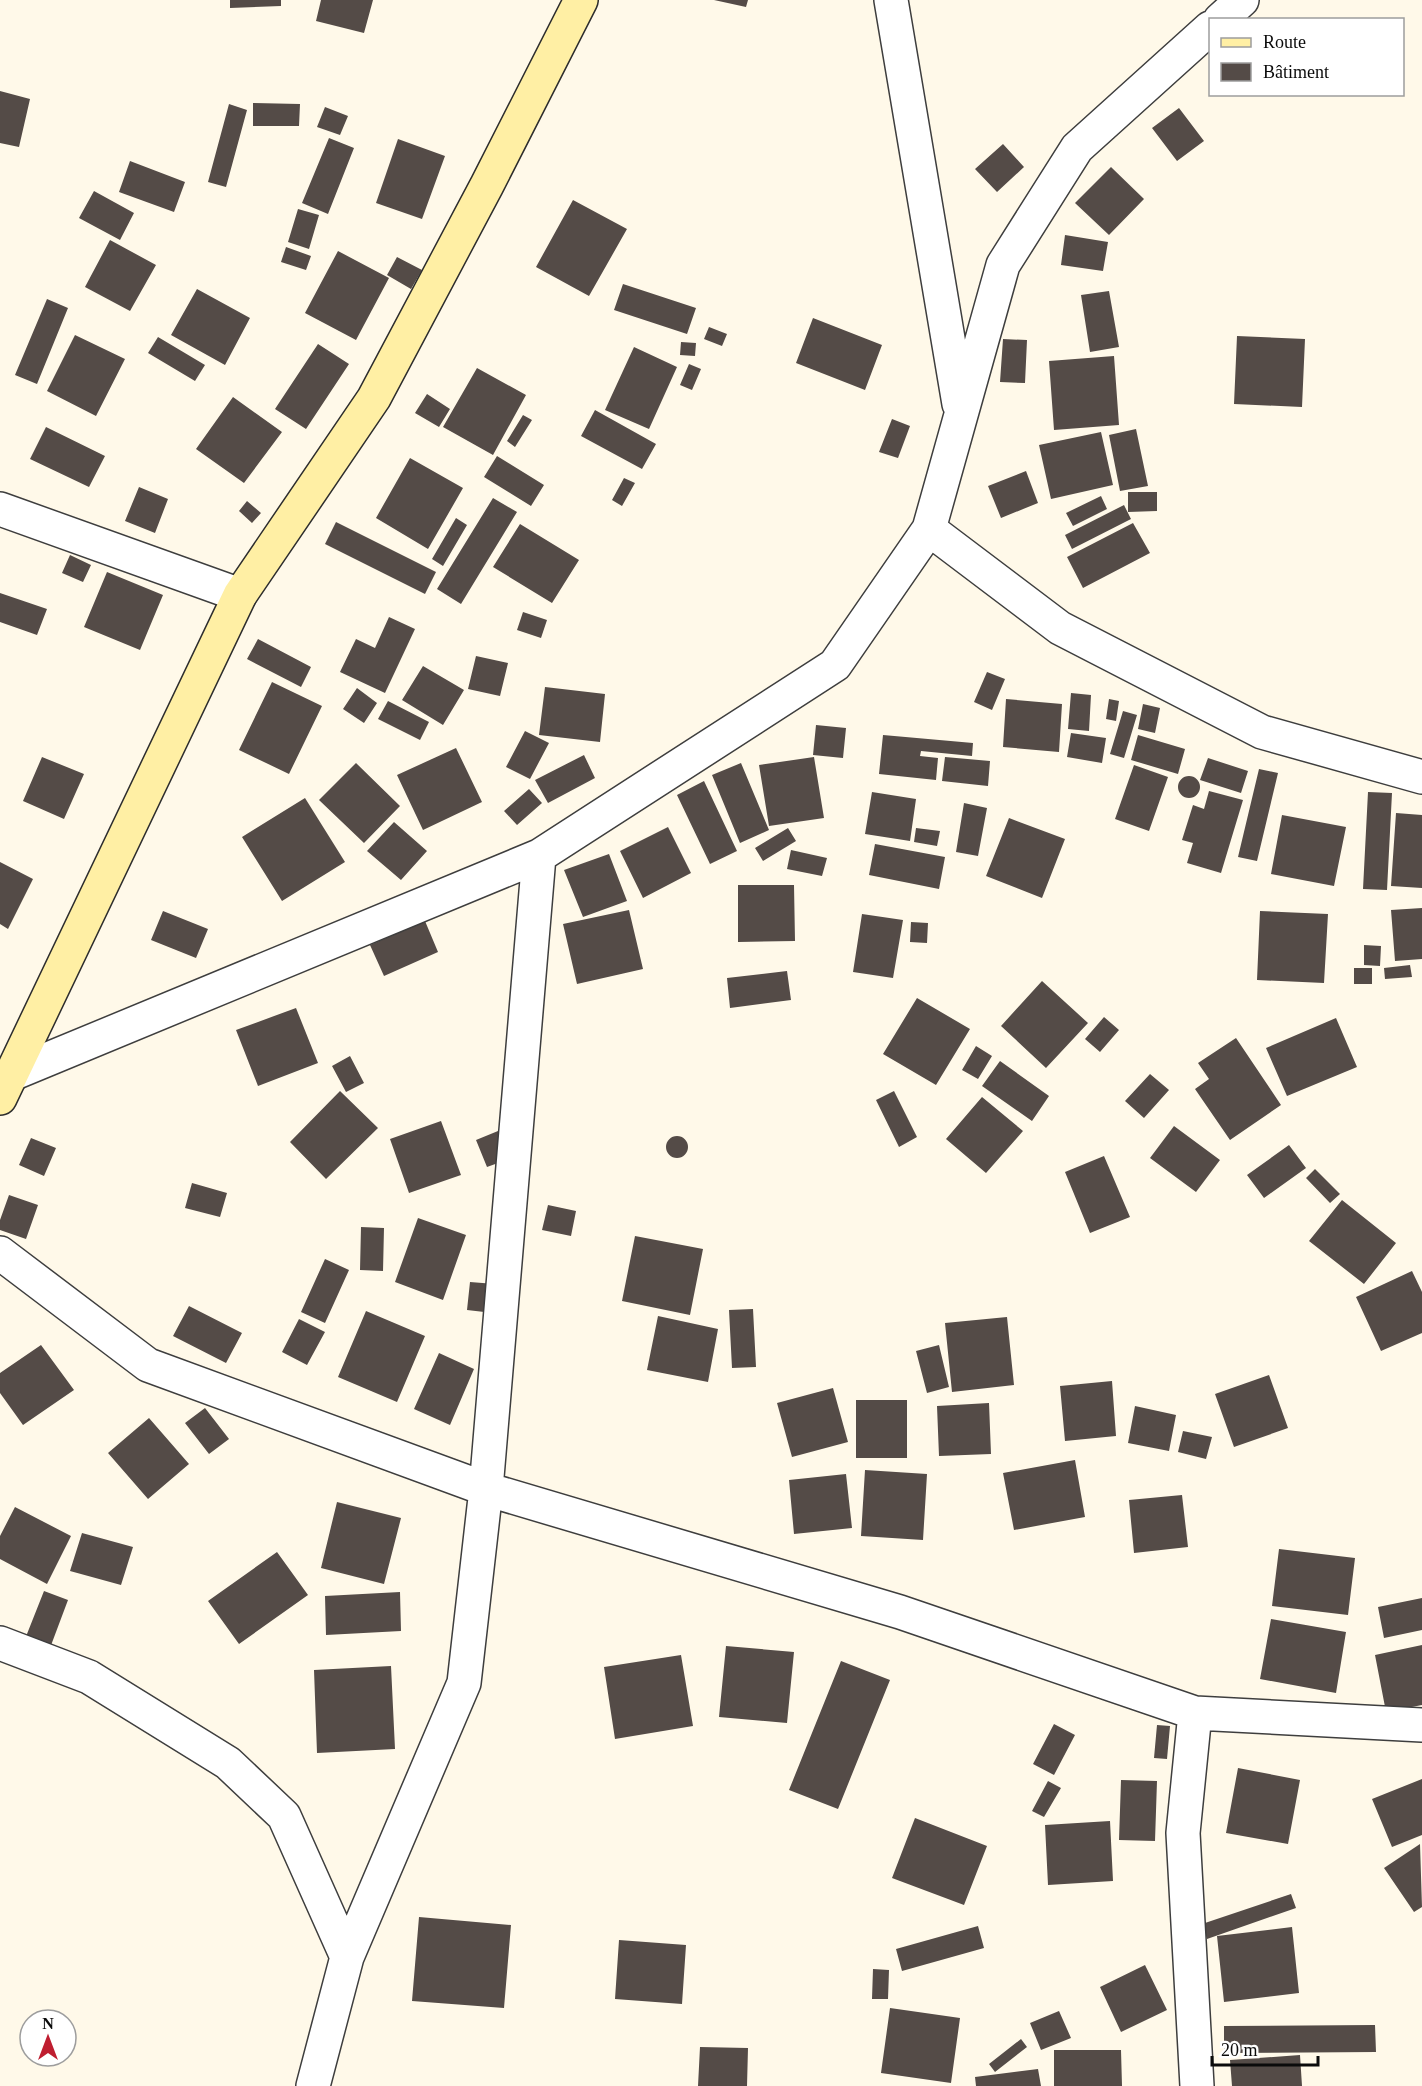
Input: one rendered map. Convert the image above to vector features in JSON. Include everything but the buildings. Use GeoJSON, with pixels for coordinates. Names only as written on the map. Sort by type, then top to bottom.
{"type":"FeatureCollection","features":[{"type":"Feature","properties":{"kind":"street"},"geometry":{"type":"LineString","coordinates":[[6,1086],[240,595],[374,398],[581,0]]}},
{"type":"Feature","properties":{"kind":"street"},"geometry":{"type":"LineString","coordinates":[[891,0],[961,415]]}},
{"type":"Feature","properties":{"kind":"street"},"geometry":{"type":"LineString","coordinates":[[1222,18],[1242,0]]}},
{"type":"Feature","properties":{"kind":"street"},"geometry":{"type":"LineString","coordinates":[[6,1086],[539,856],[835,665],[929,529],[1003,265],[1077,148],[1209,29]]}},
{"type":"Feature","properties":{"kind":"street"},"geometry":{"type":"LineString","coordinates":[[0,509],[240,595]]}},
{"type":"Feature","properties":{"kind":"street"},"geometry":{"type":"LineString","coordinates":[[929,529],[1060,628],[1262,732],[1422,777]]}},
{"type":"Feature","properties":{"kind":"street"},"geometry":{"type":"LineString","coordinates":[[313,2086],[347,1957],[464,1683],[486,1489],[539,856]]}},
{"type":"Feature","properties":{"kind":"street"},"geometry":{"type":"LineString","coordinates":[[0,1253],[148,1365],[486,1489],[900,1612],[1195,1713],[1422,1725]]}},
{"type":"Feature","properties":{"kind":"street"},"geometry":{"type":"LineString","coordinates":[[0,1643],[89,1677],[228,1763],[284,1816],[347,1957]]}},
{"type":"Feature","properties":{"kind":"street"},"geometry":{"type":"LineString","coordinates":[[1195,1713],[1183,1833],[1197,2086]]}}]}
